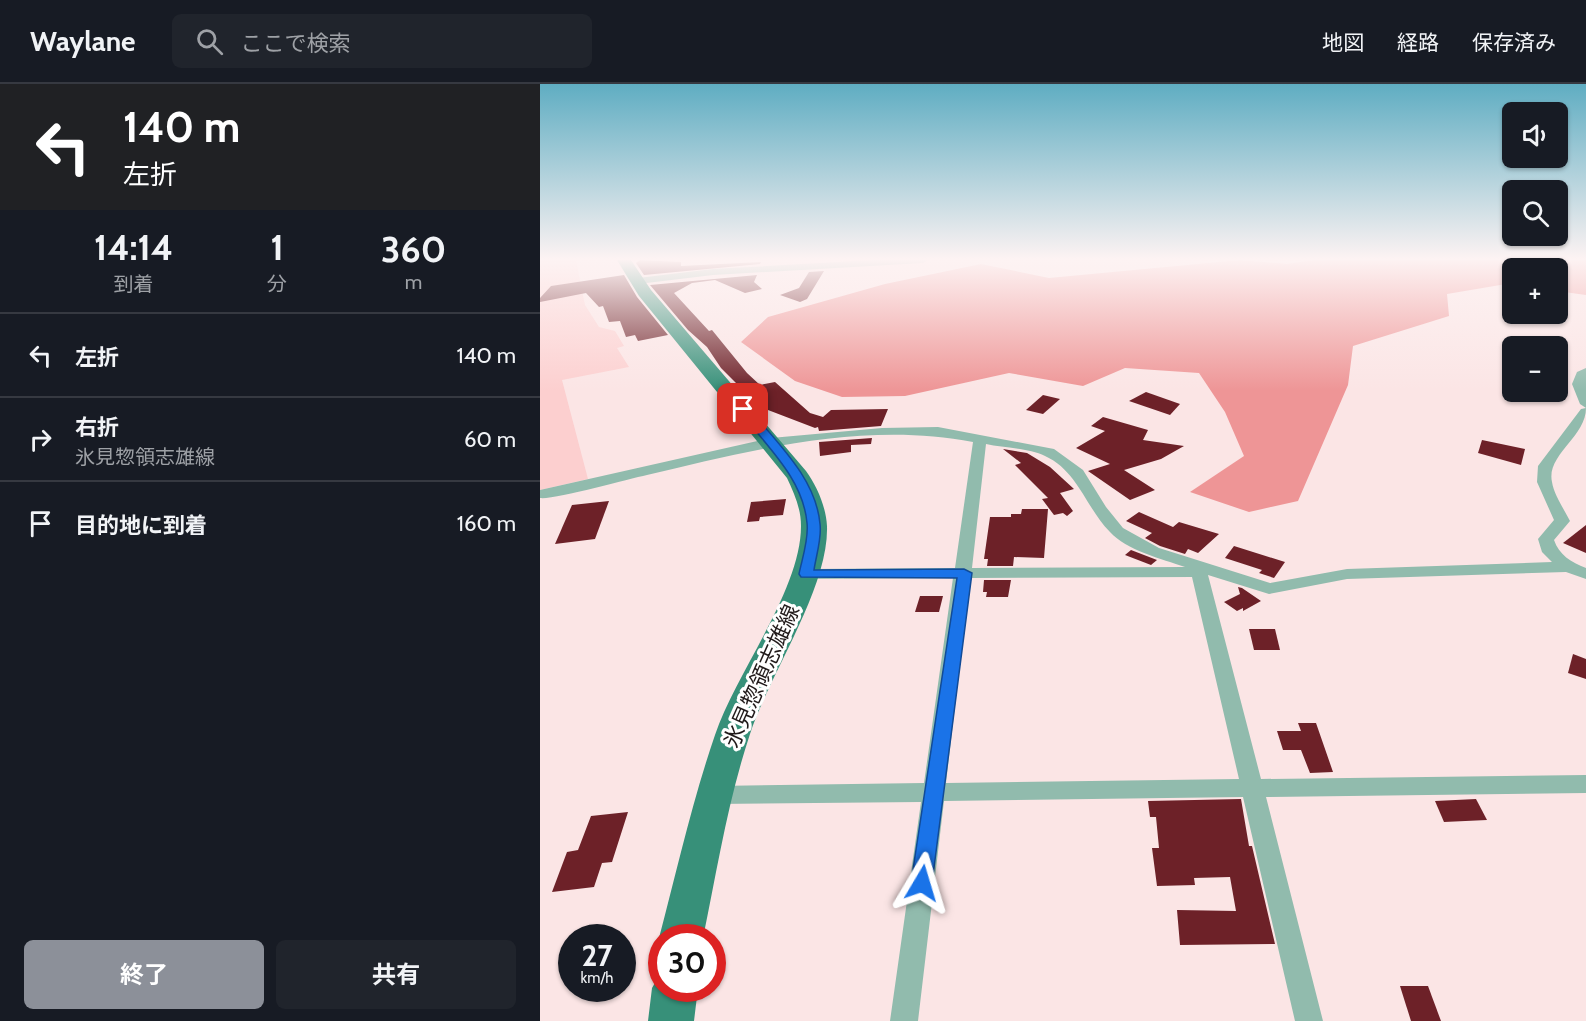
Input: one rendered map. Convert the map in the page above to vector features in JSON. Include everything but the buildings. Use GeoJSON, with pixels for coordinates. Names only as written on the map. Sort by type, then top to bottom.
{"type":"FeatureCollection","features":[{"type":"Feature","properties":{"kind":"main road","name":"氷見惣領志雄線"},"geometry":{"type":"LineString","coordinates":[[658,304],[798,476],[809,499],[814,526],[806,574],[733,732],[714,795],[684,924]]}},
{"type":"Feature","properties":{"kind":"main road"},"geometry":{"type":"LineString","coordinates":[[671,1021],[673,1002]]}},
{"type":"Feature","properties":{"kind":"street"},"geometry":{"type":"LineString","coordinates":[[1586,372],[1581,375],[1578,384],[1586,404]]}},
{"type":"Feature","properties":{"kind":"street"},"geometry":{"type":"LineString","coordinates":[[1586,412],[1545,466],[1544,482],[1562,521],[1546,539],[1550,552],[1568,567],[1586,574]]}},
{"type":"Feature","properties":{"kind":"street"},"geometry":{"type":"LineString","coordinates":[[544,494],[772,443],[811,437],[939,431],[1049,452],[1078,472],[1099,509],[1117,531],[1152,551],[1201,570],[1269,589],[1347,574],[1568,567]]}},
{"type":"Feature","properties":{"kind":"street"},"geometry":{"type":"LineString","coordinates":[[904,1021],[980,438]]}},
{"type":"Feature","properties":{"kind":"street"},"geometry":{"type":"LineString","coordinates":[[806,574],[1201,570]]}},
{"type":"Feature","properties":{"kind":"street"},"geometry":{"type":"LineString","coordinates":[[1201,570],[1309,1021]]}},
{"type":"Feature","properties":{"kind":"street"},"geometry":{"type":"LineString","coordinates":[[714,795],[1253,786],[1586,784]]}},
{"type":"Feature","properties":{"kind":"shaded area"},"geometry":{"type":"Polygon","coordinates":[[[540,304],[585,304],[599,327],[615,331],[624,346],[617,348],[629,367],[562,380],[588,479],[540,490],[540,304]]]}},
{"type":"Feature","properties":{"kind":"shaded area"},"geometry":{"type":"Polygon","coordinates":[[[815,304],[1448,304],[1449,316],[1353,346],[1348,385],[1298,501],[1249,512],[1190,492],[1244,456],[1225,412],[1199,373],[1125,368],[1083,386],[1009,373],[905,396],[842,397],[795,381],[741,342],[768,317],[815,304]]]}},
{"type":"Feature","properties":{"kind":"route"},"geometry":{"type":"LineString","coordinates":[[743,409],[798,476],[809,499],[814,526],[806,574],[964,573],[922,883]]}}]}
